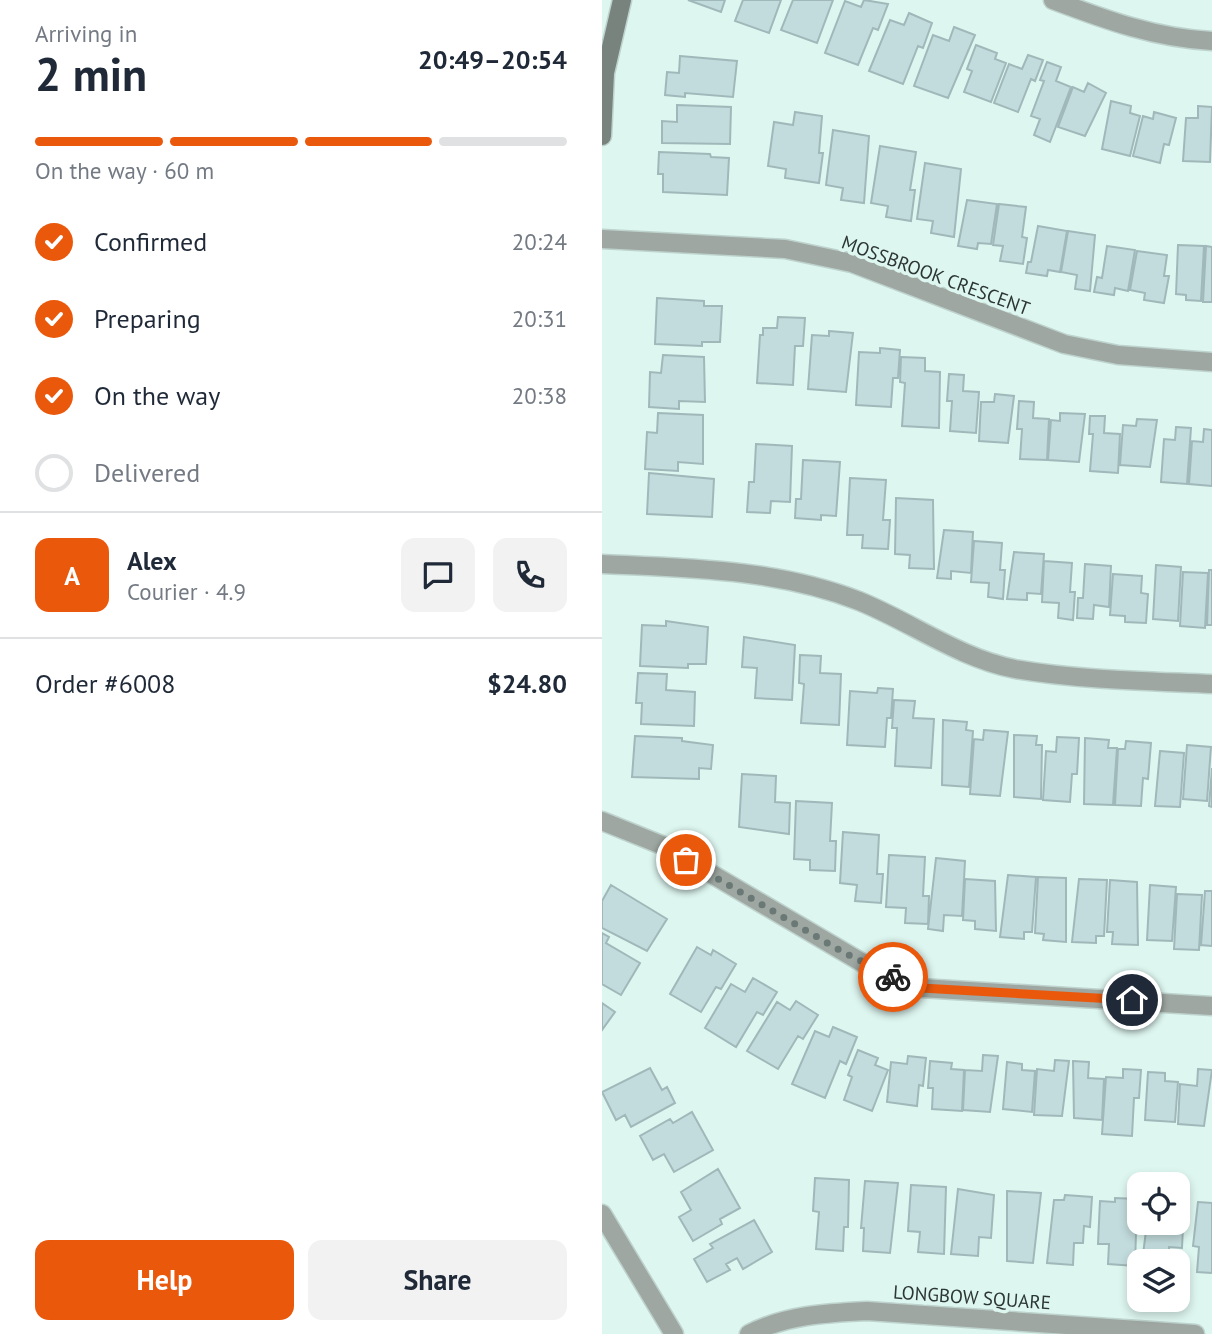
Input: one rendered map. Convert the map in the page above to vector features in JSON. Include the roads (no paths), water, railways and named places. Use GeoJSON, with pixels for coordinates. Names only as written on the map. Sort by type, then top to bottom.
{"type":"FeatureCollection","features":[{"type":"Feature","properties":{"kind":"street"},"geometry":{"type":"LineString","coordinates":[[602,136],[606,73],[622,0]]}},
{"type":"Feature","properties":{"kind":"street"},"geometry":{"type":"LineString","coordinates":[[1053,0],[1134,30],[1176,39],[1212,41]]}},
{"type":"Feature","properties":{"kind":"street","name":"MOSSBROOK CRESCENT"},"geometry":{"type":"LineString","coordinates":[[602,239],[785,249],[852,263],[1064,344],[1118,355],[1212,362]]}},
{"type":"Feature","properties":{"kind":"street"},"geometry":{"type":"LineString","coordinates":[[602,564],[782,577],[859,601],[973,655],[1014,668],[1212,684]]}},
{"type":"Feature","properties":{"kind":"street"},"geometry":{"type":"LineString","coordinates":[[602,821],[664,846],[873,969],[921,988],[1212,1006]]}},
{"type":"Feature","properties":{"kind":"street"},"geometry":{"type":"LineString","coordinates":[[602,1213],[674,1334]]}},
{"type":"Feature","properties":{"kind":"street","name":"LONGBOW SQUARE"},"geometry":{"type":"LineString","coordinates":[[749,1334],[779,1321],[810,1315],[867,1311],[1195,1334]]}}]}
